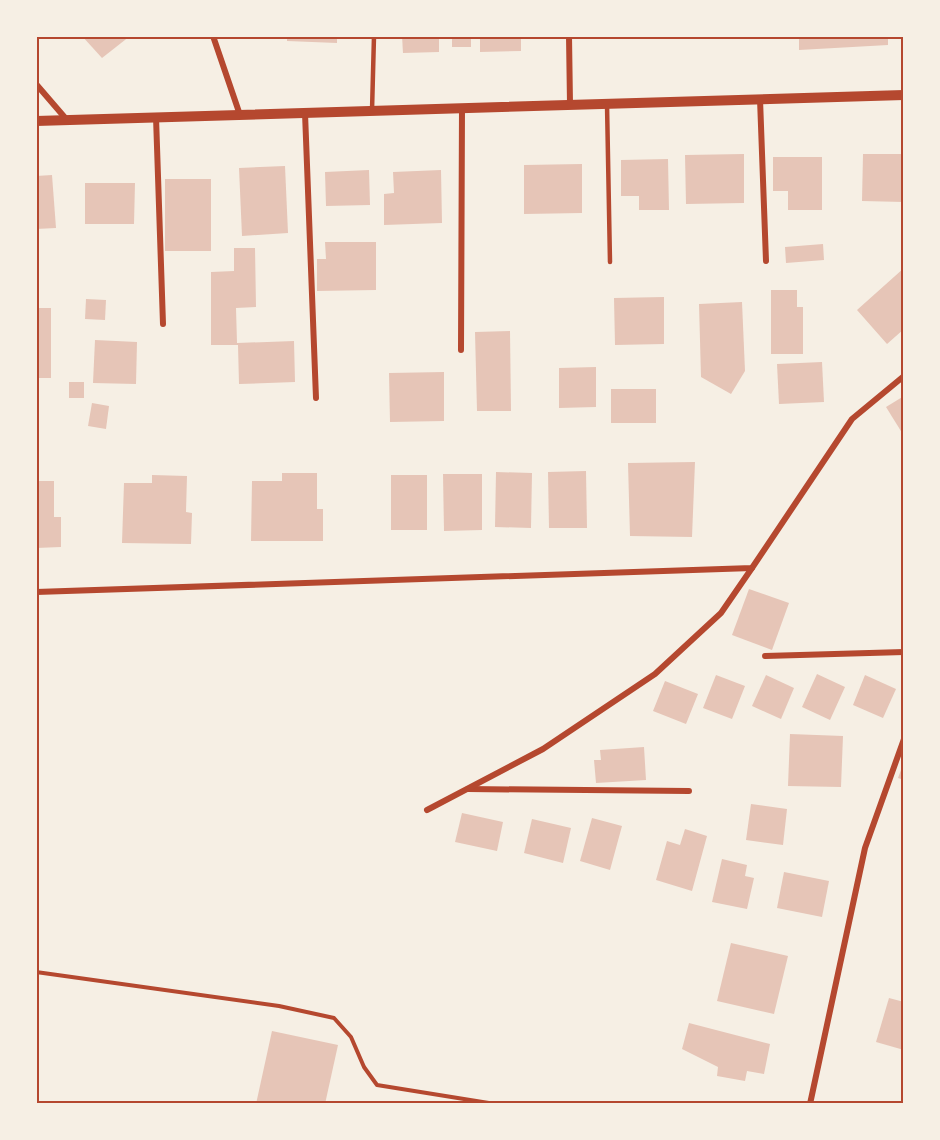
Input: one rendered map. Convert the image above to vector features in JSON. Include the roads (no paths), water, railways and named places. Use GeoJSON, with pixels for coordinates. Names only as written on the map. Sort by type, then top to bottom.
{"type":"FeatureCollection","features":[{"type":"Feature","properties":{"kind":"street"},"geometry":{"type":"LineString","coordinates":[[213,36],[240,115]]}},
{"type":"Feature","properties":{"kind":"street"},"geometry":{"type":"LineString","coordinates":[[569,36],[570,104]]}},
{"type":"Feature","properties":{"kind":"street"},"geometry":{"type":"LineString","coordinates":[[36,84],[67,120]]}},
{"type":"Feature","properties":{"kind":"street"},"geometry":{"type":"LineString","coordinates":[[36,121],[904,95]]}},
{"type":"Feature","properties":{"kind":"street"},"geometry":{"type":"LineString","coordinates":[[760,99],[766,261]]}},
{"type":"Feature","properties":{"kind":"street"},"geometry":{"type":"LineString","coordinates":[[461,350],[462,108]]}},
{"type":"Feature","properties":{"kind":"street"},"geometry":{"type":"LineString","coordinates":[[305,113],[316,398]]}},
{"type":"Feature","properties":{"kind":"street"},"geometry":{"type":"LineString","coordinates":[[156,117],[163,324]]}},
{"type":"Feature","properties":{"kind":"street"},"geometry":{"type":"LineString","coordinates":[[427,810],[543,749],[655,674],[721,613],[852,418],[904,376]]}},
{"type":"Feature","properties":{"kind":"street"},"geometry":{"type":"LineString","coordinates":[[36,592],[752,568]]}},
{"type":"Feature","properties":{"kind":"street"},"geometry":{"type":"LineString","coordinates":[[765,656],[904,652]]}},
{"type":"Feature","properties":{"kind":"street"},"geometry":{"type":"LineString","coordinates":[[810,1104],[865,848],[904,739]]}},
{"type":"Feature","properties":{"kind":"street"},"geometry":{"type":"LineString","coordinates":[[467,789],[689,791]]}},
{"type":"Feature","properties":{"kind":"lane"},"geometry":{"type":"LineString","coordinates":[[372,111],[374,36]]}},
{"type":"Feature","properties":{"kind":"lane"},"geometry":{"type":"LineString","coordinates":[[607,104],[610,262]]}}]}
